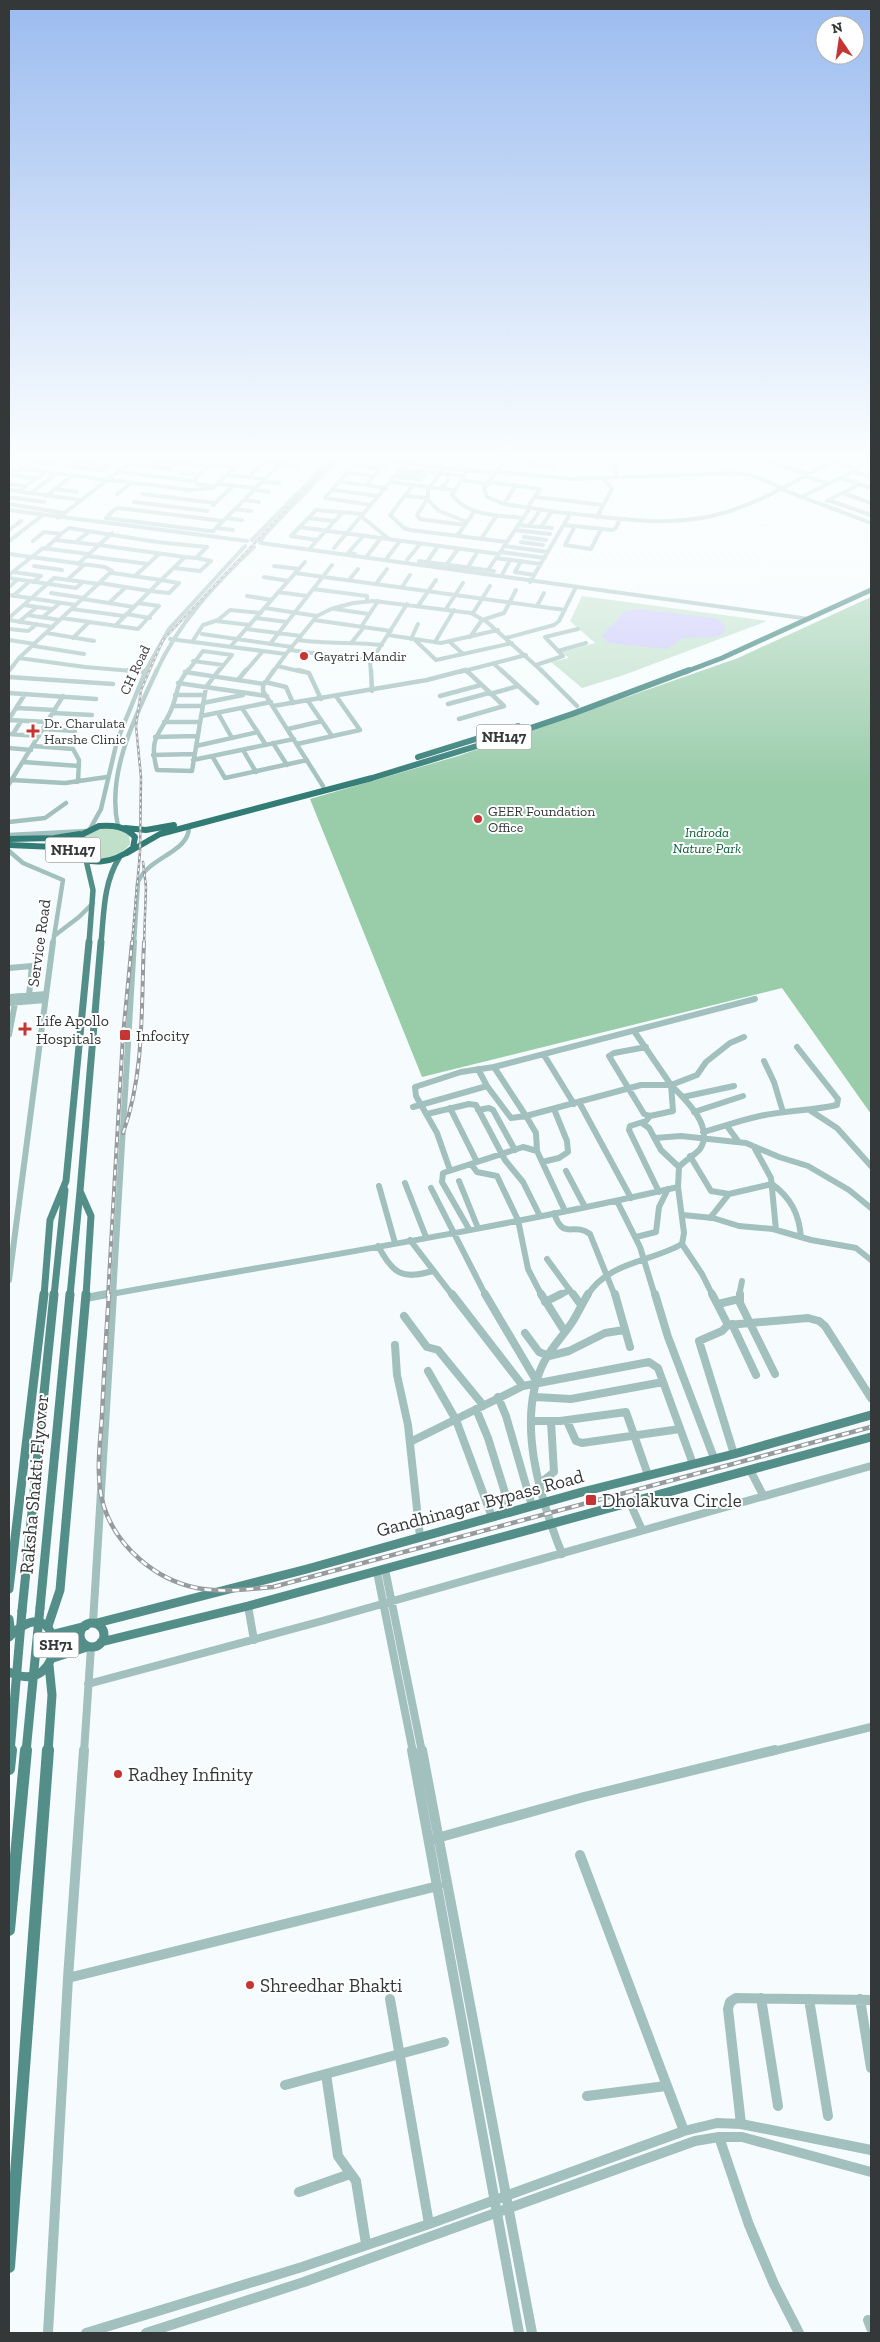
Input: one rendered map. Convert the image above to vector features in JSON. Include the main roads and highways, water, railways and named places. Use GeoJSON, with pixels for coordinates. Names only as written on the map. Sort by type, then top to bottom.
{"type":"FeatureCollection","features":[{"type":"Feature","properties":{"kind":"highway","name":"NH147"},"geometry":{"type":"LineString","coordinates":[[9,848],[55,848],[84,860],[100,862],[123,855],[150,839],[372,778],[480,745],[666,680],[722,658],[871,584]]}},
{"type":"Feature","properties":{"kind":"highway","name":"NH147"},"geometry":{"type":"LineString","coordinates":[[9,848],[85,831],[118,826],[157,829],[323,786],[577,706],[722,652],[871,590]]}},
{"type":"Feature","properties":{"kind":"highway"},"geometry":{"type":"LineString","coordinates":[[123,855],[132,848],[135,837],[125,828]]}},
{"type":"Feature","properties":{"kind":"highway","name":"NH147"},"geometry":{"type":"LineString","coordinates":[[84,860],[72,850],[75,838],[85,831]]}},
{"type":"Feature","properties":{"kind":"main road","name":"SH71"},"geometry":{"type":"LineString","coordinates":[[9,1673],[19,1677],[28,1677],[38,1673],[51,1661],[56,1649],[51,1630],[60,1590],[86,1298],[91,1216],[80,1191],[106,890],[110,873],[123,855]]}},
{"type":"Feature","properties":{"kind":"main road","name":"Raksha Shakti Flyover"},"geometry":{"type":"LineString","coordinates":[[9,1769],[22,1611],[93,903],[93,890],[84,860]]}},
{"type":"Feature","properties":{"kind":"main road"},"geometry":{"type":"LineString","coordinates":[[9,1589],[43,1303],[50,1220],[66,1181]]}},
{"type":"Feature","properties":{"kind":"main road","name":"Raksha Shakti Flyover"},"geometry":{"type":"LineString","coordinates":[[9,1930],[80,1191]]}},
{"type":"Feature","properties":{"kind":"main road","name":"Gandhinagar Bypass Road"},"geometry":{"type":"LineString","coordinates":[[51,1630],[92,1624],[648,1475],[734,1454],[871,1415]]}},
{"type":"Feature","properties":{"kind":"main road"},"geometry":{"type":"LineString","coordinates":[[9,2267],[51,1715],[51,1661],[101,1642],[248,1606],[871,1437]]}},
{"type":"Feature","properties":{"kind":"main road","name":"SH71"},"geometry":{"type":"LineString","coordinates":[[9,1619],[10,1636]]}},
{"type":"Feature","properties":{"kind":"main road","name":"SH71"},"geometry":{"type":"LineString","coordinates":[[10,1636],[17,1629],[32,1623],[51,1630]]}},
{"type":"Feature","properties":{"kind":"main road"},"geometry":{"type":"LineString","coordinates":[[89,1647],[83,1645],[80,1638],[82,1630],[92,1624],[104,1632],[101,1642]]}},
{"type":"Feature","properties":{"kind":"water"},"geometry":{"type":"Polygon","coordinates":[[[637,609],[715,618],[724,624],[725,629],[723,634],[715,637],[683,638],[667,649],[609,643],[602,637],[605,631],[618,620],[623,612],[637,609]]]}},
{"type":"Feature","properties":{"kind":"railway"},"geometry":{"type":"LineString","coordinates":[[132,943],[140,852],[141,777],[136,726],[141,690],[163,640],[229,570]]}},
{"type":"Feature","properties":{"kind":"railway"},"geometry":{"type":"LineString","coordinates":[[143,862],[146,887],[144,943]]}},
{"type":"Feature","properties":{"kind":"railway"},"geometry":{"type":"LineString","coordinates":[[108,1296],[123,1035],[132,942]]}},
{"type":"Feature","properties":{"kind":"railway"},"geometry":{"type":"LineString","coordinates":[[123,1133],[130,1110],[139,1063],[144,942]]}},
{"type":"Feature","properties":{"kind":"railway"},"geometry":{"type":"LineString","coordinates":[[109,1294],[99,1462],[101,1496],[104,1507],[118,1535],[140,1560],[167,1578],[197,1588],[245,1590],[273,1587],[871,1427]]}},
{"type":"Feature","properties":{"kind":"place","name":"Gayatri Mandir"},"geometry":{"type":"Point","coordinates":[304,656]}},
{"type":"Feature","properties":{"kind":"place","name":"Dr. Charulata Harshe Clinic"},"geometry":{"type":"Point","coordinates":[33,731]}},
{"type":"Feature","properties":{"kind":"place","name":"GEER Foundation Office"},"geometry":{"type":"Point","coordinates":[478,819]}},
{"type":"Feature","properties":{"kind":"place","name":"Life Apollo Hospitals"},"geometry":{"type":"Point","coordinates":[25,1029]}},
{"type":"Feature","properties":{"kind":"place","name":"Infocity"},"geometry":{"type":"Point","coordinates":[125,1035]}},
{"type":"Feature","properties":{"kind":"place","name":"Dholakuva Circle"},"geometry":{"type":"Point","coordinates":[591,1500]}},
{"type":"Feature","properties":{"kind":"place","name":"Radhey Infinity"},"geometry":{"type":"Point","coordinates":[118,1774]}},
{"type":"Feature","properties":{"kind":"place","name":"Shreedhar Bhakti"},"geometry":{"type":"Point","coordinates":[250,1985]}},
{"type":"Feature","properties":{"kind":"park label","name":"Indroda Nature Park"},"geometry":{"type":"Point","coordinates":[707,840]}}]}
